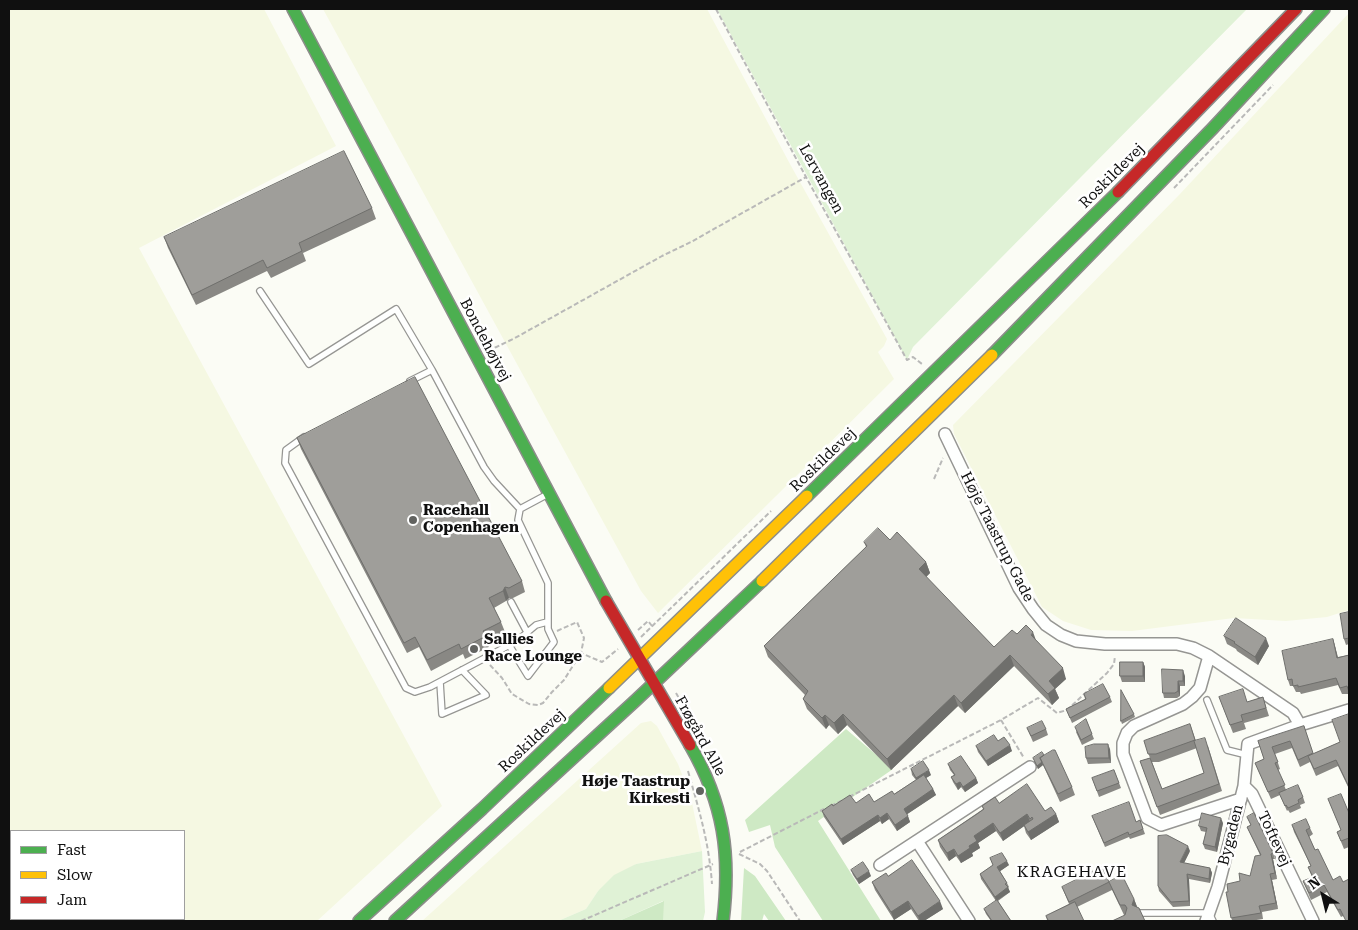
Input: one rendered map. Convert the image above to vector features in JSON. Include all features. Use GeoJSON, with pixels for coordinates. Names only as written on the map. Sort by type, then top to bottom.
{"type":"FeatureCollection","features":[{"type":"Feature","properties":{"kind":"main road","name":"Bondehøjvej"},"geometry":{"type":"LineString","coordinates":[[293,9],[605,599],[654,684]]}},
{"type":"Feature","properties":{"kind":"main road","name":"Roskildevej"},"geometry":{"type":"LineString","coordinates":[[359,921],[442,847],[640,659],[1168,142],[1296,9]]}},
{"type":"Feature","properties":{"kind":"main road"},"geometry":{"type":"LineString","coordinates":[[395,921],[654,684],[792,553],[986,361],[1183,159],[1324,9]]}},
{"type":"Feature","properties":{"kind":"main road","name":"Frøgård Alle"},"geometry":{"type":"LineString","coordinates":[[654,684],[709,780],[719,811],[727,887],[723,921]]}},
{"type":"Feature","properties":{"kind":"street","name":"Høje Taastrup Gade"},"geometry":{"type":"LineString","coordinates":[[947,438],[1019,588],[1046,624],[1061,635],[1076,641],[1117,644],[1177,644],[1193,648],[1209,656],[1293,713],[1300,725]]}},
{"type":"Feature","properties":{"kind":"street"},"geometry":{"type":"LineString","coordinates":[[1209,656],[1200,688],[1183,704],[1134,726],[1123,743],[1122,754],[1147,818],[1161,825],[1240,799]]}},
{"type":"Feature","properties":{"kind":"street"},"geometry":{"type":"LineString","coordinates":[[1246,755],[1248,744],[1349,710]]}},
{"type":"Feature","properties":{"kind":"street","name":"Bygaden"},"geometry":{"type":"LineString","coordinates":[[1209,919],[1244,786],[1246,755]]}},
{"type":"Feature","properties":{"kind":"street"},"geometry":{"type":"LineString","coordinates":[[880,865],[1030,767]]}},
{"type":"Feature","properties":{"kind":"street","name":"Toftevej"},"geometry":{"type":"LineString","coordinates":[[1244,786],[1252,794],[1313,921]]}},
{"type":"Feature","properties":{"kind":"street"},"geometry":{"type":"LineString","coordinates":[[917,841],[969,921]]}},
{"type":"Feature","properties":{"kind":"lane"},"geometry":{"type":"LineString","coordinates":[[260,291],[309,364],[396,309],[432,370],[484,467],[494,481],[520,509]]}},
{"type":"Feature","properties":{"kind":"lane"},"geometry":{"type":"LineString","coordinates":[[402,385],[432,370]]}},
{"type":"Feature","properties":{"kind":"lane"},"geometry":{"type":"LineString","coordinates":[[314,431],[286,450],[285,463],[406,688],[415,692],[430,687],[509,645],[536,625],[547,622]]}},
{"type":"Feature","properties":{"kind":"lane"},"geometry":{"type":"LineString","coordinates":[[509,645],[528,676],[554,642],[547,622],[548,583],[519,524],[518,516],[520,509],[550,493]]}},
{"type":"Feature","properties":{"kind":"lane"},"geometry":{"type":"LineString","coordinates":[[511,602],[527,632]]}},
{"type":"Feature","properties":{"kind":"lane"},"geometry":{"type":"LineString","coordinates":[[440,682],[442,714],[486,695],[462,670]]}},
{"type":"Feature","properties":{"kind":"lane"},"geometry":{"type":"LineString","coordinates":[[1207,700],[1227,750],[1246,755]]}},
{"type":"Feature","properties":{"kind":"lane","name":"Bygaden"},"geometry":{"type":"LineString","coordinates":[[1140,913],[1209,919]]}},
{"type":"Feature","properties":{"kind":"path","name":"Lervangen"},"geometry":{"type":"LineString","coordinates":[[716,9],[806,177],[908,360],[913,357],[922,364],[926,360]]}},
{"type":"Feature","properties":{"kind":"path"},"geometry":{"type":"LineString","coordinates":[[476,356],[515,338],[806,177]]}},
{"type":"Feature","properties":{"kind":"path"},"geometry":{"type":"LineString","coordinates":[[934,479],[947,438]]}},
{"type":"Feature","properties":{"kind":"path"},"geometry":{"type":"LineString","coordinates":[[633,645],[776,506]]}},
{"type":"Feature","properties":{"kind":"path"},"geometry":{"type":"LineString","coordinates":[[550,634],[577,622],[584,638],[582,654],[602,662],[615,652]]}},
{"type":"Feature","properties":{"kind":"path"},"geometry":{"type":"LineString","coordinates":[[581,921],[725,859],[734,858],[738,854],[1001,720],[1038,698],[1057,713],[1066,710],[1114,664],[1117,644]]}},
{"type":"Feature","properties":{"kind":"path"},"geometry":{"type":"LineString","coordinates":[[1001,720],[1030,767]]}},
{"type":"Feature","properties":{"kind":"path"},"geometry":{"type":"LineString","coordinates":[[686,764],[701,813],[711,866],[712,888]]}},
{"type":"Feature","properties":{"kind":"path"},"geometry":{"type":"LineString","coordinates":[[738,854],[760,864],[767,871],[800,921]]}},
{"type":"Feature","properties":{"kind":"green space"},"geometry":{"type":"Polygon","coordinates":[[[9,9],[264,9],[336,146],[139,248],[442,806],[317,921],[56,920],[185,920],[185,830],[10,830],[10,866],[9,9]]]}},
{"type":"Feature","properties":{"kind":"green space"},"geometry":{"type":"Polygon","coordinates":[[[323,9],[707,9],[887,339],[884,346],[878,352],[894,379],[658,613],[641,591],[323,9]]]}},
{"type":"Feature","properties":{"kind":"green space"},"geometry":{"type":"Polygon","coordinates":[[[717,9],[1247,9],[913,347],[907,360],[717,9]]]}},
{"type":"Feature","properties":{"kind":"green space"},"geometry":{"type":"Polygon","coordinates":[[[1349,13],[1349,610],[1327,617],[1286,621],[1234,618],[1132,631],[1091,630],[1063,621],[1042,607],[954,434],[953,425],[1179,195],[1349,13]]]}},
{"type":"Feature","properties":{"kind":"green space"},"geometry":{"type":"Polygon","coordinates":[[[651,721],[657,726],[678,764],[691,798],[702,851],[636,864],[598,891],[586,909],[558,921],[422,921],[641,723],[651,721]]]}},
{"type":"Feature","properties":{"kind":"green space"},"geometry":{"type":"Polygon","coordinates":[[[846,729],[893,769],[818,821],[881,921],[823,921],[775,847],[770,825],[749,832],[745,820],[846,729]]]}},
{"type":"Feature","properties":{"kind":"green space"},"geometry":{"type":"Polygon","coordinates":[[[702,851],[705,912],[703,921],[663,921],[663,901],[619,921],[558,921],[586,909],[598,891],[614,875],[636,864],[702,851]]]}},
{"type":"Feature","properties":{"kind":"green space"},"geometry":{"type":"Polygon","coordinates":[[[744,868],[755,876],[786,921],[769,921],[764,914],[762,921],[741,921],[744,868]]]}},
{"type":"Feature","properties":{"kind":"green space"},"geometry":{"type":"Polygon","coordinates":[[[664,901],[663,921],[619,921],[664,901]]]}},
{"type":"Feature","properties":{"kind":"building"},"geometry":{"type":"Polygon","coordinates":[[[344,151],[372,208],[299,243],[302,251],[267,268],[263,260],[192,295],[164,237],[344,151]]]}},
{"type":"Feature","properties":{"kind":"building","name":"Racehall Copenhagen"},"geometry":{"type":"Polygon","coordinates":[[[415,377],[522,581],[509,588],[505,587],[503,591],[489,598],[501,622],[483,631],[486,636],[461,649],[459,644],[427,660],[415,637],[404,643],[297,438],[415,377]]]}},
{"type":"Feature","properties":{"kind":"building"},"geometry":{"type":"Polygon","coordinates":[[[878,528],[890,540],[897,532],[926,562],[919,569],[994,647],[1012,630],[1017,634],[1026,625],[1033,632],[1031,635],[1063,668],[1049,681],[1055,688],[1048,694],[1010,655],[961,703],[954,695],[887,759],[843,714],[834,723],[825,715],[822,718],[803,699],[808,691],[764,646],[867,546],[864,542],[878,528]]]}},
{"type":"Feature","properties":{"kind":"building"},"geometry":{"type":"Polygon","coordinates":[[[1349,612],[1349,638],[1344,639],[1340,614],[1349,612]]]}},
{"type":"Feature","properties":{"kind":"building"},"geometry":{"type":"Polygon","coordinates":[[[1236,618],[1266,638],[1255,657],[1224,636],[1236,618]]]}},
{"type":"Feature","properties":{"kind":"building"},"geometry":{"type":"Polygon","coordinates":[[[1333,639],[1337,658],[1349,655],[1349,692],[1347,686],[1340,688],[1336,678],[1298,687],[1298,685],[1293,686],[1292,679],[1288,680],[1282,651],[1333,639]]]}},
{"type":"Feature","properties":{"kind":"building"},"geometry":{"type":"Polygon","coordinates":[[[1120,662],[1143,662],[1143,676],[1120,676],[1120,662]]]}},
{"type":"Feature","properties":{"kind":"building"},"geometry":{"type":"Polygon","coordinates":[[[1162,669],[1183,670],[1183,681],[1178,681],[1178,691],[1175,693],[1163,693],[1162,669]]]}},
{"type":"Feature","properties":{"kind":"building"},"geometry":{"type":"Polygon","coordinates":[[[1103,684],[1110,697],[1070,718],[1066,709],[1086,699],[1084,694],[1103,684]]]}},
{"type":"Feature","properties":{"kind":"building"},"geometry":{"type":"Polygon","coordinates":[[[1243,689],[1247,702],[1263,697],[1266,708],[1241,715],[1243,721],[1230,725],[1219,697],[1243,689]]]}},
{"type":"Feature","properties":{"kind":"building"},"geometry":{"type":"Polygon","coordinates":[[[1121,690],[1134,714],[1121,721],[1121,690]]]}},
{"type":"Feature","properties":{"kind":"building"},"geometry":{"type":"Polygon","coordinates":[[[1349,714],[1349,787],[1336,760],[1314,769],[1308,756],[1340,742],[1332,720],[1349,714]]]}},
{"type":"Feature","properties":{"kind":"building"},"geometry":{"type":"Polygon","coordinates":[[[1086,719],[1092,734],[1081,740],[1075,727],[1086,719]]]}},
{"type":"Feature","properties":{"kind":"building"},"geometry":{"type":"Polygon","coordinates":[[[1042,721],[1046,729],[1031,736],[1027,728],[1042,721]]]}},
{"type":"Feature","properties":{"kind":"building"},"geometry":{"type":"Polygon","coordinates":[[[1190,724],[1195,740],[1156,754],[1148,754],[1144,741],[1190,724]]]}},
{"type":"Feature","properties":{"kind":"building"},"geometry":{"type":"Polygon","coordinates":[[[1304,726],[1313,753],[1298,760],[1290,741],[1272,747],[1278,762],[1275,763],[1285,785],[1268,792],[1255,763],[1264,759],[1258,741],[1304,726]]]}},
{"type":"Feature","properties":{"kind":"building"},"geometry":{"type":"Polygon","coordinates":[[[994,735],[998,741],[1004,737],[1010,745],[986,761],[976,746],[994,735]]]}},
{"type":"Feature","properties":{"kind":"building"},"geometry":{"type":"Polygon","coordinates":[[[1205,738],[1219,784],[1157,807],[1140,761],[1150,758],[1162,789],[1204,773],[1194,741],[1205,738]]]}},
{"type":"Feature","properties":{"kind":"building"},"geometry":{"type":"Polygon","coordinates":[[[1094,744],[1108,744],[1109,758],[1086,758],[1085,747],[1094,744]]]}},
{"type":"Feature","properties":{"kind":"building"},"geometry":{"type":"Polygon","coordinates":[[[1055,750],[1072,787],[1058,794],[1040,758],[1055,750]]]}},
{"type":"Feature","properties":{"kind":"building"},"geometry":{"type":"Polygon","coordinates":[[[1042,752],[1044,755],[1040,758],[1042,762],[1037,766],[1033,758],[1042,752]]]}},
{"type":"Feature","properties":{"kind":"building"},"geometry":{"type":"Polygon","coordinates":[[[961,756],[976,778],[963,787],[960,782],[956,784],[951,777],[955,775],[948,764],[961,756]]]}},
{"type":"Feature","properties":{"kind":"building"},"geometry":{"type":"Polygon","coordinates":[[[923,761],[929,770],[916,778],[911,769],[923,761]]]}},
{"type":"Feature","properties":{"kind":"building"},"geometry":{"type":"Polygon","coordinates":[[[1114,770],[1119,783],[1097,791],[1092,778],[1114,770]]]}},
{"type":"Feature","properties":{"kind":"building"},"geometry":{"type":"Polygon","coordinates":[[[924,775],[933,789],[904,809],[908,816],[895,825],[887,813],[880,818],[878,815],[841,839],[822,811],[850,795],[856,803],[869,794],[874,802],[892,791],[894,794],[924,775]]]}},
{"type":"Feature","properties":{"kind":"building"},"geometry":{"type":"Polygon","coordinates":[[[1027,784],[1045,811],[1051,807],[1056,814],[1028,832],[1024,825],[1033,819],[1032,817],[1030,819],[1027,814],[1000,833],[993,823],[974,836],[977,841],[958,856],[954,849],[947,853],[938,840],[984,809],[982,806],[995,797],[999,803],[1027,784]]]}},
{"type":"Feature","properties":{"kind":"building"},"geometry":{"type":"Polygon","coordinates":[[[1298,785],[1303,797],[1298,800],[1299,803],[1288,808],[1285,806],[1279,793],[1298,785]]]}},
{"type":"Feature","properties":{"kind":"building"},"geometry":{"type":"Polygon","coordinates":[[[1341,794],[1349,813],[1349,838],[1341,841],[1337,832],[1341,830],[1328,799],[1341,794]]]}},
{"type":"Feature","properties":{"kind":"building"},"geometry":{"type":"Polygon","coordinates":[[[1129,802],[1136,822],[1140,820],[1143,829],[1129,835],[1128,832],[1104,843],[1092,816],[1129,802]]]}},
{"type":"Feature","properties":{"kind":"building"},"geometry":{"type":"Polygon","coordinates":[[[1202,813],[1221,818],[1215,847],[1203,844],[1207,828],[1199,826],[1202,813]]]}},
{"type":"Feature","properties":{"kind":"building"},"geometry":{"type":"Polygon","coordinates":[[[1254,813],[1273,853],[1271,854],[1275,873],[1270,874],[1276,903],[1259,906],[1261,913],[1231,918],[1226,892],[1228,892],[1227,884],[1240,881],[1239,873],[1250,876],[1255,856],[1261,855],[1247,827],[1251,825],[1247,817],[1254,813]]]}},
{"type":"Feature","properties":{"kind":"building"},"geometry":{"type":"Polygon","coordinates":[[[1306,819],[1310,828],[1306,830],[1315,850],[1318,849],[1333,880],[1340,876],[1343,882],[1349,879],[1349,921],[1346,921],[1340,909],[1338,910],[1324,885],[1309,893],[1303,881],[1313,877],[1308,867],[1311,866],[1292,825],[1306,819]]]}},
{"type":"Feature","properties":{"kind":"building"},"geometry":{"type":"Polygon","coordinates":[[[1167,835],[1188,846],[1180,862],[1210,868],[1209,879],[1187,874],[1189,901],[1171,902],[1158,886],[1158,836],[1167,835]]]}},
{"type":"Feature","properties":{"kind":"building"},"geometry":{"type":"Polygon","coordinates":[[[1002,853],[1007,861],[997,867],[1008,887],[995,897],[980,874],[993,865],[990,858],[1002,853]]]}},
{"type":"Feature","properties":{"kind":"building"},"geometry":{"type":"Polygon","coordinates":[[[912,860],[940,901],[918,916],[908,901],[891,912],[872,882],[886,873],[888,876],[912,860]]]}},
{"type":"Feature","properties":{"kind":"building"},"geometry":{"type":"Polygon","coordinates":[[[863,862],[869,871],[857,879],[851,870],[863,862]]]}},
{"type":"Feature","properties":{"kind":"building"},"geometry":{"type":"Polygon","coordinates":[[[1102,867],[1109,882],[1069,902],[1062,887],[1102,867]]]}},
{"type":"Feature","properties":{"kind":"building"},"geometry":{"type":"Polygon","coordinates":[[[1122,875],[1134,899],[1132,905],[1139,908],[1145,921],[1112,921],[1125,915],[1127,908],[1125,905],[1120,905],[1109,882],[1122,875]]]}},
{"type":"Feature","properties":{"kind":"building"},"geometry":{"type":"Polygon","coordinates":[[[997,900],[1011,921],[992,921],[984,909],[997,900]]]}},
{"type":"Feature","properties":{"kind":"building"},"geometry":{"type":"Polygon","coordinates":[[[1075,902],[1084,921],[1045,921],[1048,920],[1046,916],[1075,902]]]}},
{"type":"Feature","properties":{"kind":"traffic: fast"},"geometry":{"type":"LineString","coordinates":[[293,9],[606,601]]}},
{"type":"Feature","properties":{"kind":"traffic: fast"},"geometry":{"type":"LineString","coordinates":[[992,355],[1213,128],[1324,9]]}},
{"type":"Feature","properties":{"kind":"traffic: fast"},"geometry":{"type":"LineString","coordinates":[[807,496],[1118,192]]}},
{"type":"Feature","properties":{"kind":"traffic: fast"},"geometry":{"type":"LineString","coordinates":[[395,921],[635,701],[762,581]]}},
{"type":"Feature","properties":{"kind":"traffic: fast"},"geometry":{"type":"LineString","coordinates":[[359,921],[482,809],[609,688]]}},
{"type":"Feature","properties":{"kind":"traffic: fast"},"geometry":{"type":"LineString","coordinates":[[690,745],[711,788],[722,830],[726,874],[723,921]]}},
{"type":"Feature","properties":{"kind":"traffic: slow"},"geometry":{"type":"LineString","coordinates":[[762,581],[992,355]]}},
{"type":"Feature","properties":{"kind":"traffic: slow"},"geometry":{"type":"LineString","coordinates":[[609,688],[807,496]]}},
{"type":"Feature","properties":{"kind":"traffic: jam"},"geometry":{"type":"LineString","coordinates":[[1118,192],[1296,9]]}},
{"type":"Feature","properties":{"kind":"traffic: jam"},"geometry":{"type":"LineString","coordinates":[[606,601],[690,745]]}},
{"type":"Feature","properties":{"kind":"place","name":"Racehall Copenhagen"},"geometry":{"type":"Point","coordinates":[413,520]}},
{"type":"Feature","properties":{"kind":"place","name":"Sallies Race Lounge"},"geometry":{"type":"Point","coordinates":[474,649]}},
{"type":"Feature","properties":{"kind":"place","name":"Høje Taastrup Kirkesti"},"geometry":{"type":"Point","coordinates":[700,791]}},
{"type":"Feature","properties":{"kind":"district","name":"KRAGEHAVE"},"geometry":{"type":"Point","coordinates":[1072,872]}}]}
